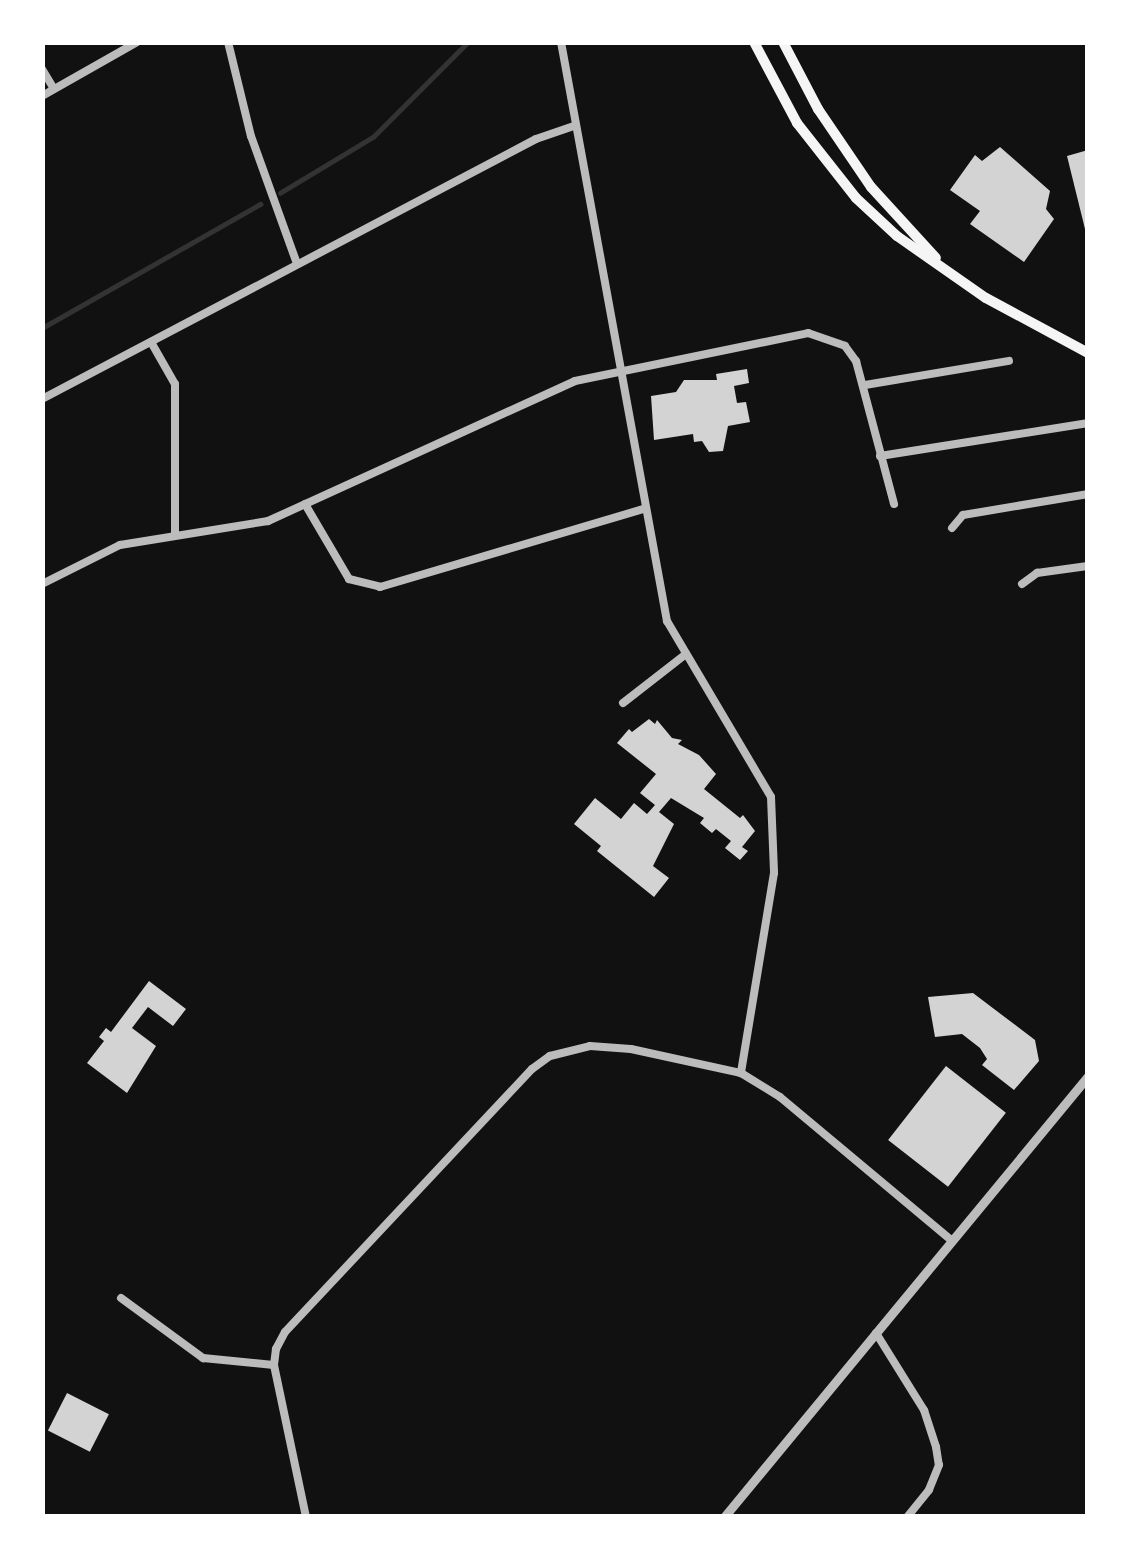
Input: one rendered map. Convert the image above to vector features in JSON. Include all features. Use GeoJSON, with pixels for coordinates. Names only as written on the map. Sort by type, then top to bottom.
{"type":"FeatureCollection","features":[{"type":"Feature","properties":{"kind":"main road"},"geometry":{"type":"LineString","coordinates":[[754,42],[826,164],[897,236],[1088,353]]}},
{"type":"Feature","properties":{"kind":"main road"},"geometry":{"type":"LineString","coordinates":[[783,42],[818,109],[872,187],[951,273]]}},
{"type":"Feature","properties":{"kind":"street"},"geometry":{"type":"LineString","coordinates":[[42,96],[137,42]]}},
{"type":"Feature","properties":{"kind":"street"},"geometry":{"type":"LineString","coordinates":[[228,42],[251,136],[297,264]]}},
{"type":"Feature","properties":{"kind":"street"},"geometry":{"type":"LineString","coordinates":[[561,42],[617,370],[667,621],[761,775],[775,820],[773,873],[741,1073]]}},
{"type":"Feature","properties":{"kind":"street"},"geometry":{"type":"LineString","coordinates":[[42,69],[54,89]]}},
{"type":"Feature","properties":{"kind":"street"},"geometry":{"type":"LineString","coordinates":[[42,399],[536,139],[575,126]]}},
{"type":"Feature","properties":{"kind":"street"},"geometry":{"type":"LineString","coordinates":[[42,584],[120,545],[175,533],[242,528],[305,504],[524,401],[617,370],[808,333],[845,346],[865,385],[894,504]]}},
{"type":"Feature","properties":{"kind":"street"},"geometry":{"type":"LineString","coordinates":[[151,342],[175,384],[175,533]]}},
{"type":"Feature","properties":{"kind":"street"},"geometry":{"type":"LineString","coordinates":[[865,385],[1009,361]]}},
{"type":"Feature","properties":{"kind":"street"},"geometry":{"type":"LineString","coordinates":[[880,456],[1088,423]]}},
{"type":"Feature","properties":{"kind":"street"},"geometry":{"type":"LineString","coordinates":[[952,529],[963,515],[1088,494]]}},
{"type":"Feature","properties":{"kind":"street"},"geometry":{"type":"LineString","coordinates":[[305,504],[349,579],[380,587],[644,509]]}},
{"type":"Feature","properties":{"kind":"street"},"geometry":{"type":"LineString","coordinates":[[1022,584],[1037,573],[1088,566]]}},
{"type":"Feature","properties":{"kind":"street"},"geometry":{"type":"LineString","coordinates":[[623,703],[686,654]]}},
{"type":"Feature","properties":{"kind":"street"},"geometry":{"type":"LineString","coordinates":[[306,1517],[274,1365],[286,1332],[532,1069],[550,1056],[590,1046],[631,1049],[741,1073],[780,1097],[952,1241]]}},
{"type":"Feature","properties":{"kind":"street"},"geometry":{"type":"LineString","coordinates":[[724,1517],[1088,1076]]}},
{"type":"Feature","properties":{"kind":"street"},"geometry":{"type":"LineString","coordinates":[[121,1298],[203,1358],[274,1365]]}},
{"type":"Feature","properties":{"kind":"street"},"geometry":{"type":"LineString","coordinates":[[876,1333],[924,1410],[936,1447],[939,1465],[929,1490],[907,1517]]}},
{"type":"Feature","properties":{"kind":"building"},"geometry":{"type":"Polygon","coordinates":[[[1000,147],[1050,191],[1046,209],[1054,219],[1024,262],[970,224],[980,211],[950,190],[975,155],[982,161],[1000,147]]]}},
{"type":"Feature","properties":{"kind":"building"},"geometry":{"type":"Polygon","coordinates":[[[1088,150],[1088,233],[1086,233],[1067,156],[1088,150]]]}},
{"type":"Feature","properties":{"kind":"building"},"geometry":{"type":"Polygon","coordinates":[[[747,369],[749,383],[734,386],[737,403],[746,402],[750,422],[728,426],[723,451],[709,452],[702,441],[694,442],[693,434],[654,440],[651,396],[676,392],[684,380],[717,380],[716,374],[747,369]]]}},
{"type":"Feature","properties":{"kind":"building"},"geometry":{"type":"Polygon","coordinates":[[[649,719],[655,724],[657,720],[672,738],[682,740],[678,744],[699,755],[716,774],[704,789],[740,818],[743,815],[755,831],[742,847],[748,851],[740,860],[725,848],[731,841],[716,829],[712,833],[700,823],[704,818],[671,798],[659,812],[674,824],[653,866],[669,878],[654,897],[597,851],[601,846],[574,824],[595,798],[621,819],[634,803],[647,814],[655,805],[640,793],[656,774],[617,743],[629,729],[632,732],[649,719]]]}},
{"type":"Feature","properties":{"kind":"building"},"geometry":{"type":"Polygon","coordinates":[[[149,981],[186,1009],[173,1026],[148,1007],[132,1028],[156,1046],[127,1093],[87,1063],[104,1041],[99,1037],[106,1028],[111,1032],[149,981]]]}},
{"type":"Feature","properties":{"kind":"building"},"geometry":{"type":"Polygon","coordinates":[[[973,993],[1035,1040],[1039,1061],[1014,1090],[982,1065],[987,1059],[980,1048],[962,1034],[935,1037],[928,997],[973,993]]]}},
{"type":"Feature","properties":{"kind":"building"},"geometry":{"type":"Polygon","coordinates":[[[946,1066],[1006,1113],[948,1187],[888,1140],[946,1066]]]}},
{"type":"Feature","properties":{"kind":"building"},"geometry":{"type":"Polygon","coordinates":[[[67,1393],[109,1414],[90,1452],[48,1430],[67,1393]]]}},
{"type":"Feature","properties":{"kind":"waterway"},"geometry":{"type":"LineString","coordinates":[[280,193],[373,137],[468,42]]}},
{"type":"Feature","properties":{"kind":"waterway"},"geometry":{"type":"LineString","coordinates":[[42,328],[260,204]]}}]}
